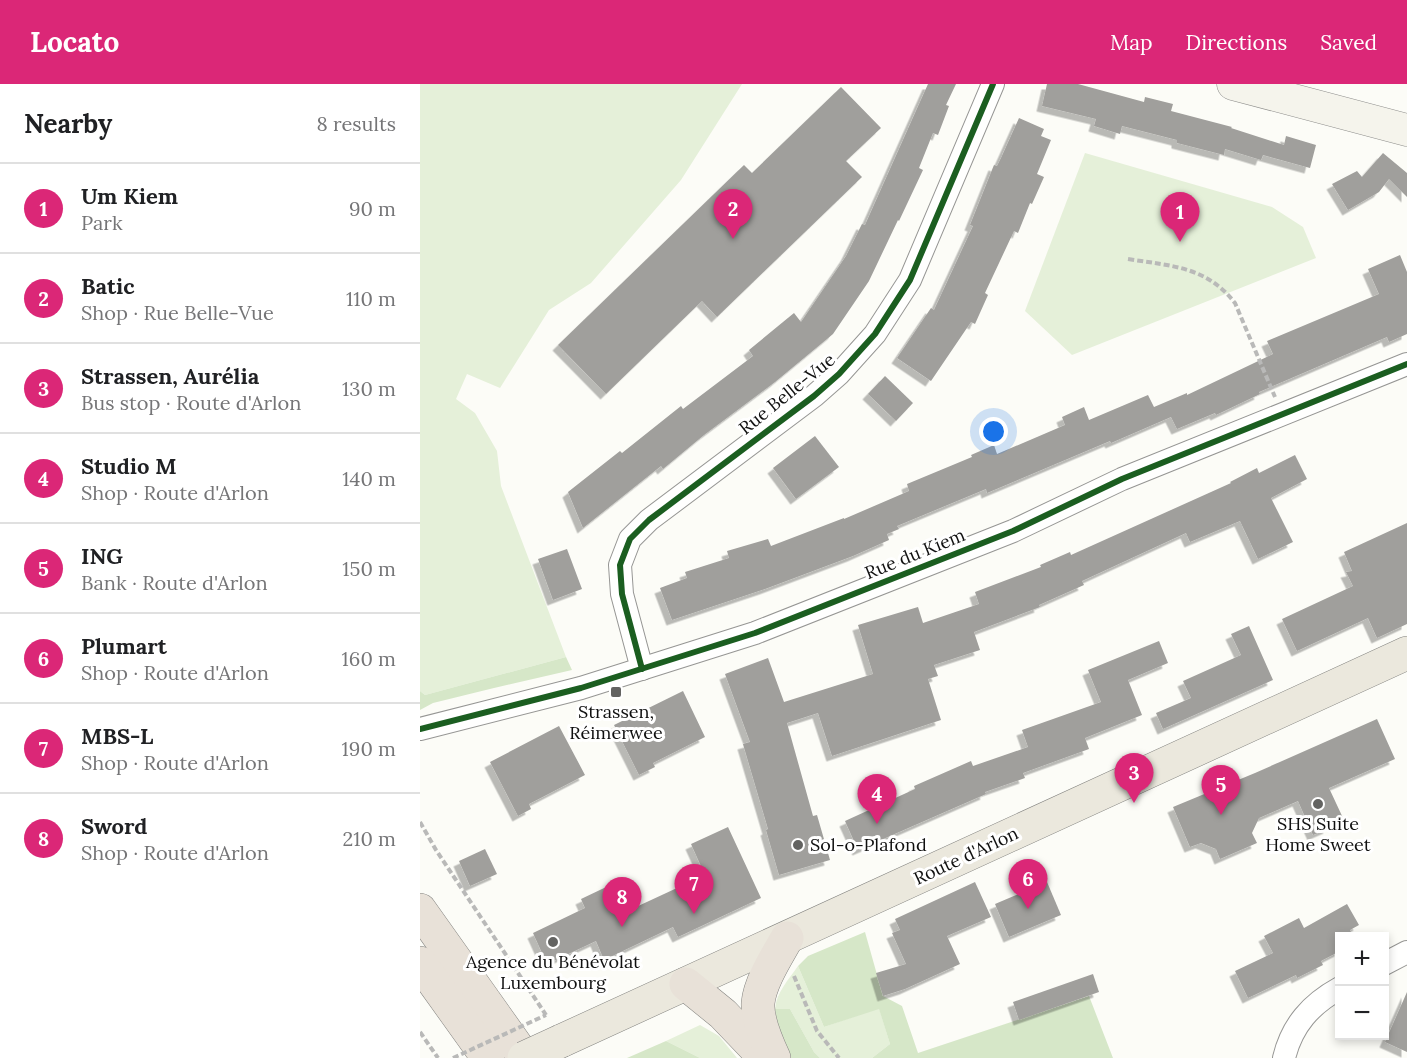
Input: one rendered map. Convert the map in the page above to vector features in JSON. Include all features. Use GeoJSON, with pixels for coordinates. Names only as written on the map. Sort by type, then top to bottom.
{"type":"FeatureCollection","features":[{"type":"Feature","properties":{"kind":"highway"},"geometry":{"type":"LineString","coordinates":[[420,910],[524,1058]]}},
{"type":"Feature","properties":{"kind":"highway"},"geometry":{"type":"LineString","coordinates":[[774,1058],[763,1034],[758,1004],[763,985],[787,938]]}},
{"type":"Feature","properties":{"kind":"highway"},"geometry":{"type":"LineString","coordinates":[[420,963],[488,1058]]}},
{"type":"Feature","properties":{"kind":"highway"},"geometry":{"type":"LineString","coordinates":[[686,984],[723,1014],[765,1058]]}},
{"type":"Feature","properties":{"kind":"highway"},"geometry":{"type":"LineString","coordinates":[[443,997],[475,1058]]}},
{"type":"Feature","properties":{"kind":"main road"},"geometry":{"type":"LineString","coordinates":[[1233,84],[1407,130]]}},
{"type":"Feature","properties":{"kind":"main road","name":"Route d'Arlon"},"geometry":{"type":"LineString","coordinates":[[524,1058],[554,1028],[686,984],[1407,653]]}},
{"type":"Feature","properties":{"kind":"street","name":"Rue Belle-Vue"},"geometry":{"type":"LineString","coordinates":[[642,669],[622,594],[620,565],[630,539],[649,520],[814,396],[839,374],[875,334],[910,280],[993,84]]}},
{"type":"Feature","properties":{"kind":"street","name":"Rue du Kiem"},"geometry":{"type":"LineString","coordinates":[[420,729],[581,688],[755,633],[1013,531],[1122,479],[1407,364]]}},
{"type":"Feature","properties":{"kind":"street"},"geometry":{"type":"LineString","coordinates":[[1389,961],[1407,952]]}},
{"type":"Feature","properties":{"kind":"street"},"geometry":{"type":"LineString","coordinates":[[1284,1058],[1297,1026],[1315,1004],[1335,991]]}},
{"type":"Feature","properties":{"kind":"path"},"geometry":{"type":"LineString","coordinates":[[1128,259],[1180,268],[1205,276],[1225,291],[1235,303],[1283,414]]}},
{"type":"Feature","properties":{"kind":"path"},"geometry":{"type":"LineString","coordinates":[[420,822],[436,850],[554,1028],[453,1058]]}},
{"type":"Feature","properties":{"kind":"path"},"geometry":{"type":"LineString","coordinates":[[793,974],[817,1031],[839,1058]]}},
{"type":"Feature","properties":{"kind":"path"},"geometry":{"type":"LineString","coordinates":[[420,1032],[438,1058]]}},
{"type":"Feature","properties":{"kind":"green space"},"geometry":{"type":"Polygon","coordinates":[[[420,84],[742,84],[681,180],[591,283],[549,310],[500,388],[467,374],[456,399],[475,413],[497,451],[501,486],[566,657],[425,695],[420,691],[420,84]]]}},
{"type":"Feature","properties":{"kind":"green space"},"geometry":{"type":"Polygon","coordinates":[[[1085,153],[1272,207],[1303,227],[1316,258],[1072,355],[1025,311],[1085,153]]]}},
{"type":"Feature","properties":{"kind":"green space"},"geometry":{"type":"Polygon","coordinates":[[[566,657],[572,670],[433,703],[420,710],[420,691],[425,695],[566,657]]]}},
{"type":"Feature","properties":{"kind":"green space"},"geometry":{"type":"Polygon","coordinates":[[[865,932],[883,996],[902,1006],[918,1053],[1089,996],[1113,1058],[872,1058],[890,1044],[879,1009],[824,1027],[798,966],[808,956],[865,932]]]}},
{"type":"Feature","properties":{"kind":"green space"},"geometry":{"type":"Polygon","coordinates":[[[798,966],[824,1027],[879,1008],[890,1044],[872,1058],[820,1058],[814,1052],[790,1009],[775,1009],[780,992],[798,966]]]}},
{"type":"Feature","properties":{"kind":"green space"},"geometry":{"type":"Polygon","coordinates":[[[775,1009],[790,1009],[814,1052],[820,1058],[790,1058],[779,1039],[775,1009]]]}},
{"type":"Feature","properties":{"kind":"green space"},"geometry":{"type":"Polygon","coordinates":[[[700,1025],[719,1036],[737,1058],[700,1058],[666,1041],[700,1025]]]}},
{"type":"Feature","properties":{"kind":"green space"},"geometry":{"type":"Polygon","coordinates":[[[666,1041],[700,1058],[627,1058],[666,1041]]]}},
{"type":"Feature","properties":{"kind":"building"},"geometry":{"type":"Polygon","coordinates":[[[928,84],[956,84],[946,105],[949,106],[938,135],[933,133],[919,168],[923,170],[899,221],[869,281],[833,334],[663,469],[661,466],[583,528],[568,492],[681,406],[683,409],[753,356],[749,350],[794,313],[801,322],[846,256],[862,224],[865,225],[928,84]]]}},
{"type":"Feature","properties":{"kind":"building"},"geometry":{"type":"Polygon","coordinates":[[[1047,84],[1078,84],[1144,102],[1145,97],[1173,104],[1171,111],[1232,127],[1284,145],[1286,136],[1316,145],[1310,168],[1263,155],[1261,160],[1225,149],[1224,155],[1122,126],[1120,134],[1094,126],[1096,119],[1042,106],[1047,84]]]}},
{"type":"Feature","properties":{"kind":"building"},"geometry":{"type":"Polygon","coordinates":[[[841,87],[881,128],[846,161],[862,177],[717,317],[702,301],[606,394],[558,345],[744,165],[752,173],[841,87]]]}},
{"type":"Feature","properties":{"kind":"building"},"geometry":{"type":"Polygon","coordinates":[[[1019,118],[1044,129],[1041,136],[1051,140],[1037,174],[1044,177],[1018,233],[1014,231],[985,293],[988,295],[975,324],[971,322],[931,381],[897,358],[931,308],[934,310],[973,226],[970,225],[994,165],[997,166],[1019,118]]]}},
{"type":"Feature","properties":{"kind":"building"},"geometry":{"type":"Polygon","coordinates":[[[1383,153],[1407,173],[1407,197],[1389,179],[1379,192],[1348,210],[1332,184],[1357,171],[1362,177],[1383,153]]]}},
{"type":"Feature","properties":{"kind":"building"},"geometry":{"type":"Polygon","coordinates":[[[1400,255],[1407,272],[1407,334],[1389,342],[1387,337],[1259,392],[1260,394],[1216,415],[1215,413],[1177,429],[1171,417],[987,493],[986,489],[897,526],[899,529],[887,534],[889,540],[853,556],[672,620],[660,588],[687,578],[685,572],[729,558],[727,551],[768,539],[771,546],[844,519],[909,491],[907,484],[972,457],[971,455],[994,445],[997,454],[1065,425],[1062,417],[1084,407],[1089,420],[1148,395],[1154,407],[1187,393],[1187,395],[1273,354],[1267,341],[1379,294],[1368,269],[1400,255]]]}},
{"type":"Feature","properties":{"kind":"building"},"geometry":{"type":"Polygon","coordinates":[[[885,376],[913,403],[896,421],[868,394],[885,376]]]}},
{"type":"Feature","properties":{"kind":"building"},"geometry":{"type":"Polygon","coordinates":[[[815,436],[839,467],[796,499],[773,468],[815,436]]]}},
{"type":"Feature","properties":{"kind":"building"},"geometry":{"type":"Polygon","coordinates":[[[1295,455],[1307,479],[1271,498],[1293,542],[1258,559],[1240,521],[1190,542],[1186,533],[1082,581],[1084,585],[1039,605],[1040,607],[974,632],[980,650],[934,665],[938,676],[928,679],[941,720],[832,756],[818,713],[787,723],[813,816],[817,815],[830,860],[779,875],[743,744],[750,742],[725,674],[768,658],[784,702],[873,674],[858,625],[918,607],[923,623],[979,604],[975,592],[1041,567],[1040,565],[1070,552],[1071,555],[1231,483],[1257,468],[1259,473],[1295,455]]]}},
{"type":"Feature","properties":{"kind":"building"},"geometry":{"type":"Polygon","coordinates":[[[1407,523],[1407,624],[1377,638],[1368,618],[1297,651],[1282,619],[1353,586],[1346,572],[1352,571],[1344,552],[1407,523]]]}},
{"type":"Feature","properties":{"kind":"building"},"geometry":{"type":"Polygon","coordinates":[[[567,549],[582,589],[553,600],[538,559],[567,549]]]}},
{"type":"Feature","properties":{"kind":"building"},"geometry":{"type":"Polygon","coordinates":[[[1249,626],[1273,680],[1163,729],[1156,713],[1191,698],[1183,681],[1241,655],[1231,634],[1249,626]]]}},
{"type":"Feature","properties":{"kind":"building"},"geometry":{"type":"Polygon","coordinates":[[[1159,641],[1168,663],[1128,680],[1142,715],[1085,738],[1089,749],[1023,773],[1025,778],[985,792],[986,794],[858,850],[845,821],[915,789],[914,786],[971,761],[973,766],[1028,747],[1022,730],[1101,702],[1088,670],[1159,641]]]}},
{"type":"Feature","properties":{"kind":"building"},"geometry":{"type":"Polygon","coordinates":[[[683,691],[705,737],[653,763],[655,767],[639,775],[614,725],[683,691]]]}},
{"type":"Feature","properties":{"kind":"building"},"geometry":{"type":"Polygon","coordinates":[[[1377,719],[1395,759],[1329,788],[1343,818],[1327,825],[1329,828],[1313,835],[1298,801],[1259,818],[1252,833],[1257,843],[1220,859],[1216,849],[1201,843],[1190,847],[1173,807],[1377,719]]]}},
{"type":"Feature","properties":{"kind":"building"},"geometry":{"type":"Polygon","coordinates":[[[559,726],[585,775],[529,804],[531,809],[518,816],[490,762],[559,726]]]}},
{"type":"Feature","properties":{"kind":"building"},"geometry":{"type":"Polygon","coordinates":[[[728,827],[761,898],[678,937],[673,927],[604,960],[596,941],[547,964],[533,933],[585,908],[581,899],[623,879],[636,907],[705,875],[691,844],[728,827]]]}},
{"type":"Feature","properties":{"kind":"building"},"geometry":{"type":"Polygon","coordinates":[[[485,849],[497,874],[470,886],[459,861],[485,849]]]}},
{"type":"Feature","properties":{"kind":"building"},"geometry":{"type":"Polygon","coordinates":[[[975,882],[991,917],[947,936],[960,964],[905,989],[883,996],[876,973],[906,964],[892,933],[900,930],[895,919],[975,882]]]}},
{"type":"Feature","properties":{"kind":"building"},"geometry":{"type":"Polygon","coordinates":[[[1047,882],[1061,915],[1009,937],[995,904],[1047,882]]]}},
{"type":"Feature","properties":{"kind":"building"},"geometry":{"type":"Polygon","coordinates":[[[1347,904],[1359,925],[1350,930],[1351,932],[1335,932],[1335,954],[1321,961],[1323,965],[1248,998],[1235,971],[1273,953],[1264,936],[1299,918],[1304,928],[1347,904]]]}},
{"type":"Feature","properties":{"kind":"building"},"geometry":{"type":"Polygon","coordinates":[[[1093,974],[1099,992],[1019,1020],[1013,1002],[1093,974]]]}},
{"type":"Feature","properties":{"kind":"building"},"geometry":{"type":"Polygon","coordinates":[[[1407,992],[1407,1052],[1385,1042],[1389,1040],[1389,1033],[1407,992]]]}},
{"type":"Feature","properties":{"kind":"cycle path"},"geometry":{"type":"LineString","coordinates":[[642,669],[622,594],[620,565],[630,539],[649,520],[814,396],[839,374],[875,334],[910,280],[993,84]]}},
{"type":"Feature","properties":{"kind":"cycle path"},"geometry":{"type":"LineString","coordinates":[[420,729],[581,688],[755,633],[1013,531],[1122,479],[1407,364]]}},
{"type":"Feature","properties":{"kind":"place","name":"Batic"},"geometry":{"type":"Point","coordinates":[733,239]}},
{"type":"Feature","properties":{"kind":"place","name":"Um Kiem"},"geometry":{"type":"Point","coordinates":[1180,242]}},
{"type":"Feature","properties":{"kind":"place","name":"Strassen, Réimerwee"},"geometry":{"type":"Point","coordinates":[616,692]}},
{"type":"Feature","properties":{"kind":"place","name":"Strassen, Aurélia"},"geometry":{"type":"Point","coordinates":[1134,803]}},
{"type":"Feature","properties":{"kind":"place","name":"SHS Suite Home Sweet"},"geometry":{"type":"Point","coordinates":[1318,804]}},
{"type":"Feature","properties":{"kind":"place","name":"ING"},"geometry":{"type":"Point","coordinates":[1221,815]}},
{"type":"Feature","properties":{"kind":"place","name":"Studio M"},"geometry":{"type":"Point","coordinates":[877,824]}},
{"type":"Feature","properties":{"kind":"place","name":"Sol-o-Plafond"},"geometry":{"type":"Point","coordinates":[798,845]}},
{"type":"Feature","properties":{"kind":"place","name":"Plumart"},"geometry":{"type":"Point","coordinates":[1028,909]}},
{"type":"Feature","properties":{"kind":"place","name":"MBS-L"},"geometry":{"type":"Point","coordinates":[694,914]}},
{"type":"Feature","properties":{"kind":"place","name":"Sword"},"geometry":{"type":"Point","coordinates":[622,927]}},
{"type":"Feature","properties":{"kind":"place","name":"Agence du Bénévolat Luxembourg"},"geometry":{"type":"Point","coordinates":[553,942]}}]}
